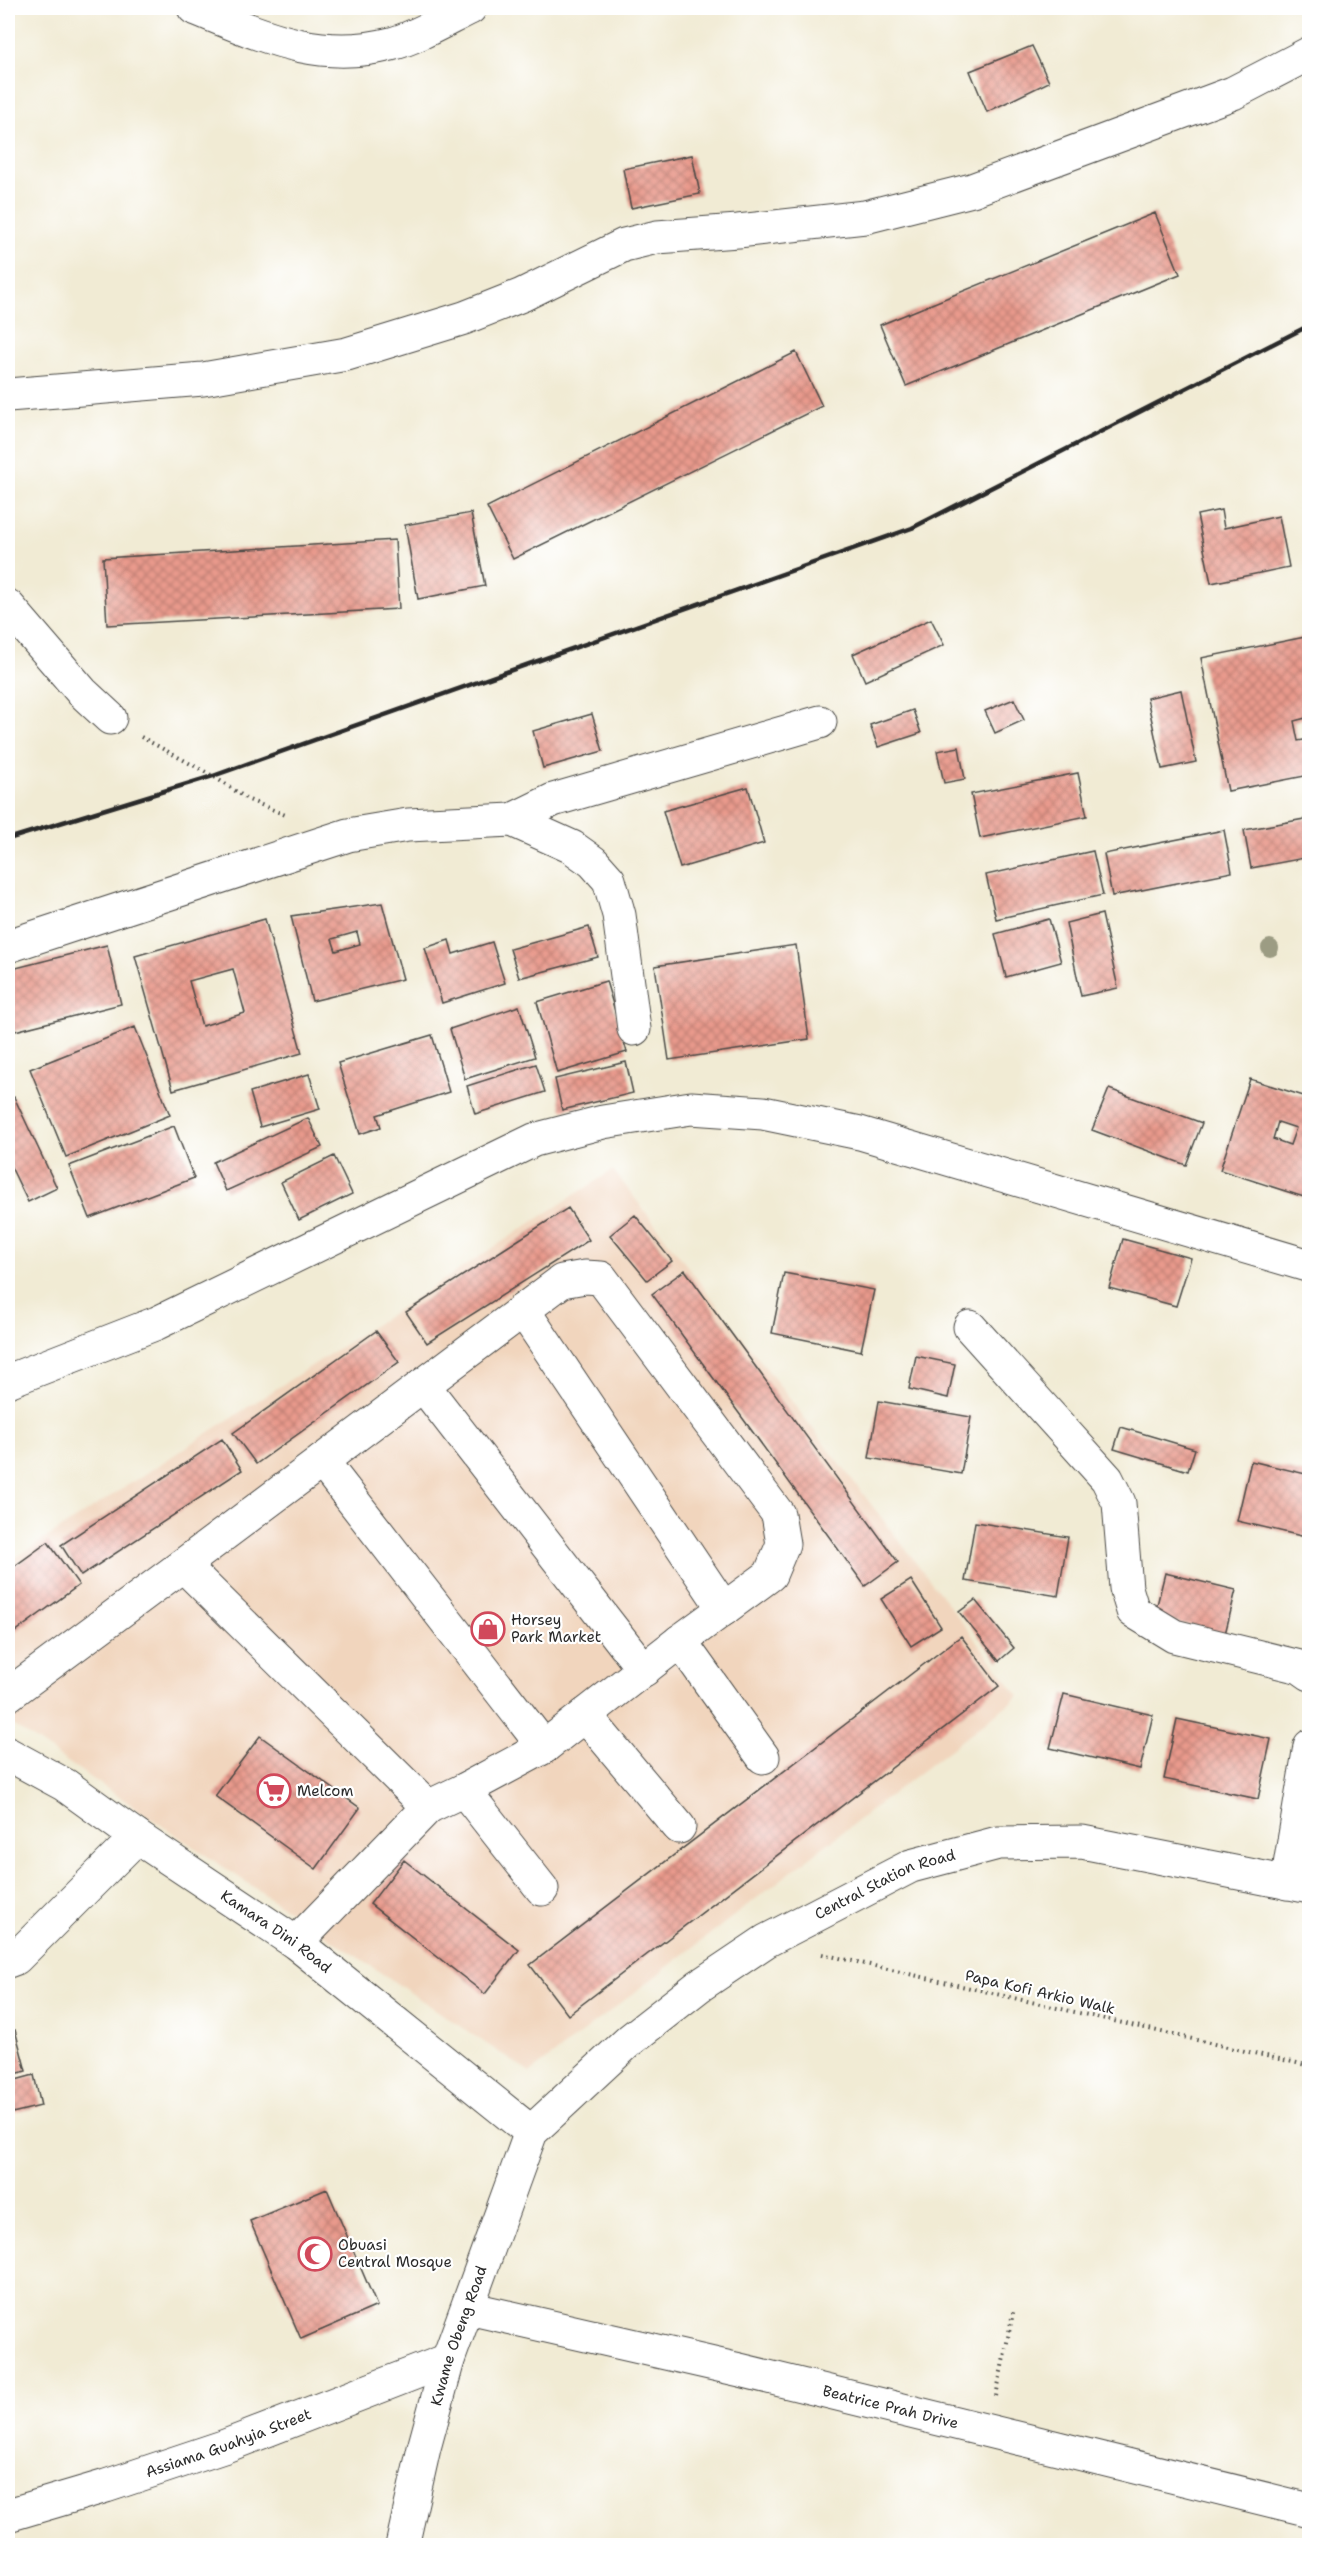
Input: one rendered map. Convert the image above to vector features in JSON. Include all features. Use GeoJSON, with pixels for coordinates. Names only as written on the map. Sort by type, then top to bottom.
{"type":"FeatureCollection","features":[{"type":"Feature","properties":{"kind":"street"},"geometry":{"type":"LineString","coordinates":[[194,8],[276,41],[310,48],[346,51],[393,44],[470,8]]}},
{"type":"Feature","properties":{"kind":"street"},"geometry":{"type":"LineString","coordinates":[[8,395],[203,379],[347,354],[464,318],[522,295],[624,245],[657,237],[865,217],[972,189],[1233,93],[1310,53]]}},
{"type":"Feature","properties":{"kind":"street"},"geometry":{"type":"LineString","coordinates":[[8,606],[82,692],[110,718]]}},
{"type":"Feature","properties":{"kind":"street"},"geometry":{"type":"LineString","coordinates":[[8,946],[348,835],[408,825],[512,820],[553,800],[820,722]]}},
{"type":"Feature","properties":{"kind":"street"},"geometry":{"type":"LineString","coordinates":[[512,820],[572,847],[593,862],[609,880],[619,915],[634,1029]]}},
{"type":"Feature","properties":{"kind":"street"},"geometry":{"type":"LineString","coordinates":[[8,1381],[157,1323],[534,1140],[603,1122],[691,1108],[763,1113],[860,1133],[1310,1266]]}},
{"type":"Feature","properties":{"kind":"street"},"geometry":{"type":"LineString","coordinates":[[8,1695],[562,1281],[585,1277],[602,1278],[778,1514],[783,1544],[770,1575],[680,1641],[544,1747],[428,1807],[296,1943]]}},
{"type":"Feature","properties":{"kind":"street"},"geometry":{"type":"LineString","coordinates":[[523,1311],[724,1610]]}},
{"type":"Feature","properties":{"kind":"street"},"geometry":{"type":"LineString","coordinates":[[970,1327],[1107,1479],[1119,1503],[1126,1588],[1133,1611],[1174,1636],[1300,1667],[1310,1674]]}},
{"type":"Feature","properties":{"kind":"street"},"geometry":{"type":"LineString","coordinates":[[423,1385],[644,1670]]}},
{"type":"Feature","properties":{"kind":"street"},"geometry":{"type":"LineString","coordinates":[[322,1461],[544,1747]]}},
{"type":"Feature","properties":{"kind":"street"},"geometry":{"type":"LineString","coordinates":[[183,1565],[428,1807]]}},
{"type":"Feature","properties":{"kind":"street"},"geometry":{"type":"LineString","coordinates":[[680,1641],[763,1757]]}},
{"type":"Feature","properties":{"kind":"street"},"geometry":{"type":"LineString","coordinates":[[585,1715],[679,1827]]}},
{"type":"Feature","properties":{"kind":"street"},"geometry":{"type":"LineString","coordinates":[[1298,1885],[1310,1746]]}},
{"type":"Feature","properties":{"kind":"street","name":"Kamara Dini Road"},"geometry":{"type":"LineString","coordinates":[[8,1754],[65,1785],[137,1837],[296,1943],[531,2132]]}},
{"type":"Feature","properties":{"kind":"street"},"geometry":{"type":"LineString","coordinates":[[464,1790],[542,1889]]}},
{"type":"Feature","properties":{"kind":"street"},"geometry":{"type":"LineString","coordinates":[[8,1961],[16,1958],[137,1837]]}},
{"type":"Feature","properties":{"kind":"street","name":"Central Station Road"},"geometry":{"type":"LineString","coordinates":[[531,2132],[630,2040],[699,1986],[766,1941],[911,1866],[998,1843],[1082,1842],[1298,1885]]}},
{"type":"Feature","properties":{"kind":"street","name":"Kwame Obeng Road"},"geometry":{"type":"LineString","coordinates":[[402,2546],[424,2448],[448,2360],[531,2132]]}},
{"type":"Feature","properties":{"kind":"street","name":"Beatrice Prah Drive"},"geometry":{"type":"LineString","coordinates":[[468,2308],[740,2370],[1310,2510]]}},
{"type":"Feature","properties":{"kind":"street","name":"Assiama Guahyia Street"},"geometry":{"type":"LineString","coordinates":[[8,2515],[106,2486],[223,2447],[448,2360]]}},
{"type":"Feature","properties":{"kind":"path"},"geometry":{"type":"LineString","coordinates":[[110,718],[159,748],[213,776],[249,800],[293,818]]}},
{"type":"Feature","properties":{"kind":"path","name":"Papa Kofi Arkio Walk"},"geometry":{"type":"LineString","coordinates":[[766,1941],[1310,2066]]}},
{"type":"Feature","properties":{"kind":"path"},"geometry":{"type":"LineString","coordinates":[[988,2432],[1014,2308]]}},
{"type":"Feature","properties":{"kind":"shaded area","name":"Horsey Park Market"},"geometry":{"type":"Polygon","coordinates":[[[613,1170],[1019,1696],[530,2073],[8,1722],[8,1563],[613,1170]]]}},
{"type":"Feature","properties":{"kind":"building"},"geometry":{"type":"Polygon","coordinates":[[[1032,46],[1049,82],[987,112],[970,71],[1032,46]]]}},
{"type":"Feature","properties":{"kind":"building"},"geometry":{"type":"Polygon","coordinates":[[[692,155],[700,194],[631,208],[623,169],[692,155]]]}},
{"type":"Feature","properties":{"kind":"building"},"geometry":{"type":"Polygon","coordinates":[[[1155,213],[1180,274],[906,386],[880,325],[1155,213]]]}},
{"type":"Feature","properties":{"kind":"building"},"geometry":{"type":"Polygon","coordinates":[[[796,352],[822,406],[513,559],[487,507],[796,352]]]}},
{"type":"Feature","properties":{"kind":"building"},"geometry":{"type":"Polygon","coordinates":[[[1221,510],[1224,528],[1279,516],[1289,567],[1211,583],[1197,515],[1221,510]]]}},
{"type":"Feature","properties":{"kind":"building"},"geometry":{"type":"Polygon","coordinates":[[[471,513],[485,586],[418,599],[405,525],[471,513]]]}},
{"type":"Feature","properties":{"kind":"building"},"geometry":{"type":"Polygon","coordinates":[[[395,540],[399,609],[107,625],[103,558],[395,540]]]}},
{"type":"Feature","properties":{"kind":"building"},"geometry":{"type":"Polygon","coordinates":[[[931,619],[944,645],[865,681],[853,654],[931,619]]]}},
{"type":"Feature","properties":{"kind":"building"},"geometry":{"type":"Polygon","coordinates":[[[1310,636],[1310,730],[1306,718],[1294,721],[1298,741],[1310,739],[1310,775],[1228,791],[1201,658],[1310,636]]]}},
{"type":"Feature","properties":{"kind":"building"},"geometry":{"type":"Polygon","coordinates":[[[1181,690],[1196,762],[1162,769],[1147,698],[1181,690]]]}},
{"type":"Feature","properties":{"kind":"building"},"geometry":{"type":"Polygon","coordinates":[[[1014,699],[1024,720],[995,733],[985,711],[1014,699]]]}},
{"type":"Feature","properties":{"kind":"building"},"geometry":{"type":"Polygon","coordinates":[[[913,710],[921,733],[878,747],[870,725],[913,710]]]}},
{"type":"Feature","properties":{"kind":"building"},"geometry":{"type":"Polygon","coordinates":[[[592,714],[603,751],[543,768],[533,731],[592,714]]]}},
{"type":"Feature","properties":{"kind":"building"},"geometry":{"type":"Polygon","coordinates":[[[959,747],[965,779],[944,783],[937,751],[959,747]]]}},
{"type":"Feature","properties":{"kind":"building"},"geometry":{"type":"Polygon","coordinates":[[[1078,773],[1087,816],[980,838],[971,794],[1078,773]]]}},
{"type":"Feature","properties":{"kind":"building"},"geometry":{"type":"Polygon","coordinates":[[[748,787],[764,843],[680,868],[663,811],[748,787]]]}},
{"type":"Feature","properties":{"kind":"building"},"geometry":{"type":"Polygon","coordinates":[[[1310,818],[1310,857],[1251,868],[1244,830],[1310,818]]]}},
{"type":"Feature","properties":{"kind":"building"},"geometry":{"type":"Polygon","coordinates":[[[1224,830],[1232,872],[1112,896],[1104,854],[1224,830]]]}},
{"type":"Feature","properties":{"kind":"building"},"geometry":{"type":"Polygon","coordinates":[[[1093,851],[1103,895],[996,919],[986,875],[1093,851]]]}},
{"type":"Feature","properties":{"kind":"building"},"geometry":{"type":"Polygon","coordinates":[[[382,903],[403,979],[312,1001],[291,916],[382,903]],[[357,932],[332,939],[336,951],[360,944],[357,932]]]}},
{"type":"Feature","properties":{"kind":"building"},"geometry":{"type":"Polygon","coordinates":[[[1102,914],[1118,988],[1081,996],[1066,923],[1102,914]]]}},
{"type":"Feature","properties":{"kind":"building"},"geometry":{"type":"Polygon","coordinates":[[[265,919],[302,1053],[173,1090],[135,956],[265,919]],[[233,969],[189,981],[202,1026],[245,1013],[233,969]]]}},
{"type":"Feature","properties":{"kind":"building"},"geometry":{"type":"Polygon","coordinates":[[[1049,919],[1061,962],[1006,977],[995,934],[1049,919]]]}},
{"type":"Feature","properties":{"kind":"building"},"geometry":{"type":"Polygon","coordinates":[[[589,927],[598,957],[519,978],[510,949],[589,927]]]}},
{"type":"Feature","properties":{"kind":"building"},"geometry":{"type":"Polygon","coordinates":[[[449,940],[453,954],[492,942],[505,983],[442,1003],[425,948],[449,940]]]}},
{"type":"Feature","properties":{"kind":"building"},"geometry":{"type":"Polygon","coordinates":[[[107,945],[121,1004],[11,1032],[8,1020],[8,970],[107,945]]]}},
{"type":"Feature","properties":{"kind":"building"},"geometry":{"type":"Polygon","coordinates":[[[796,945],[809,1039],[669,1060],[655,966],[796,945]]]}},
{"type":"Feature","properties":{"kind":"building"},"geometry":{"type":"Polygon","coordinates":[[[606,981],[627,1052],[557,1073],[537,1002],[606,981]]]}},
{"type":"Feature","properties":{"kind":"building"},"geometry":{"type":"Polygon","coordinates":[[[519,1006],[535,1057],[465,1079],[450,1029],[519,1006]]]}},
{"type":"Feature","properties":{"kind":"building"},"geometry":{"type":"Polygon","coordinates":[[[135,1027],[170,1115],[66,1157],[30,1069],[135,1027]]]}},
{"type":"Feature","properties":{"kind":"building"},"geometry":{"type":"Polygon","coordinates":[[[432,1035],[449,1092],[377,1115],[381,1127],[360,1134],[338,1063],[432,1035]]]}},
{"type":"Feature","properties":{"kind":"building"},"geometry":{"type":"Polygon","coordinates":[[[626,1062],[633,1093],[562,1110],[555,1079],[626,1062]]]}},
{"type":"Feature","properties":{"kind":"building"},"geometry":{"type":"Polygon","coordinates":[[[536,1064],[545,1092],[475,1114],[467,1086],[536,1064]]]}},
{"type":"Feature","properties":{"kind":"building"},"geometry":{"type":"Polygon","coordinates":[[[309,1074],[320,1109],[260,1127],[250,1092],[309,1074]]]}},
{"type":"Feature","properties":{"kind":"building"},"geometry":{"type":"Polygon","coordinates":[[[1250,1079],[1310,1098],[1310,1199],[1220,1170],[1250,1079]],[[1278,1122],[1273,1139],[1290,1145],[1296,1128],[1278,1122]]]}},
{"type":"Feature","properties":{"kind":"building"},"geometry":{"type":"Polygon","coordinates":[[[1109,1089],[1202,1123],[1186,1165],[1092,1130],[1109,1089]]]}},
{"type":"Feature","properties":{"kind":"building"},"geometry":{"type":"Polygon","coordinates":[[[14,1097],[57,1188],[28,1202],[11,1167],[8,1169],[8,1101],[14,1097]]]}},
{"type":"Feature","properties":{"kind":"building"},"geometry":{"type":"Polygon","coordinates":[[[308,1118],[322,1147],[226,1191],[213,1162],[308,1118]]]}},
{"type":"Feature","properties":{"kind":"building"},"geometry":{"type":"Polygon","coordinates":[[[174,1126],[194,1178],[90,1218],[69,1166],[174,1126]]]}},
{"type":"Feature","properties":{"kind":"building"},"geometry":{"type":"Polygon","coordinates":[[[334,1156],[352,1194],[299,1220],[281,1182],[334,1156]]]}},
{"type":"Feature","properties":{"kind":"building"},"geometry":{"type":"Polygon","coordinates":[[[568,1208],[589,1240],[427,1343],[406,1312],[568,1208]]]}},
{"type":"Feature","properties":{"kind":"building"},"geometry":{"type":"Polygon","coordinates":[[[635,1215],[672,1261],[647,1280],[610,1235],[635,1215]]]}},
{"type":"Feature","properties":{"kind":"building"},"geometry":{"type":"Polygon","coordinates":[[[1123,1239],[1191,1258],[1176,1306],[1109,1288],[1123,1239]]]}},
{"type":"Feature","properties":{"kind":"building"},"geometry":{"type":"Polygon","coordinates":[[[685,1270],[898,1562],[865,1586],[652,1294],[685,1270]]]}},
{"type":"Feature","properties":{"kind":"building"},"geometry":{"type":"Polygon","coordinates":[[[784,1273],[874,1290],[861,1351],[772,1333],[784,1273]]]}},
{"type":"Feature","properties":{"kind":"building"},"geometry":{"type":"Polygon","coordinates":[[[376,1331],[399,1362],[256,1464],[233,1433],[376,1331]]]}},
{"type":"Feature","properties":{"kind":"building"},"geometry":{"type":"Polygon","coordinates":[[[916,1356],[955,1364],[948,1398],[909,1389],[916,1356]]]}},
{"type":"Feature","properties":{"kind":"building"},"geometry":{"type":"Polygon","coordinates":[[[879,1401],[971,1417],[961,1474],[869,1458],[879,1401]]]}},
{"type":"Feature","properties":{"kind":"building"},"geometry":{"type":"Polygon","coordinates":[[[1121,1427],[1195,1449],[1188,1471],[1114,1449],[1121,1427]]]}},
{"type":"Feature","properties":{"kind":"building"},"geometry":{"type":"Polygon","coordinates":[[[222,1439],[242,1470],[81,1576],[61,1545],[222,1439]]]}},
{"type":"Feature","properties":{"kind":"building"},"geometry":{"type":"Polygon","coordinates":[[[1251,1461],[1310,1475],[1310,1538],[1237,1521],[1251,1461]]]}},
{"type":"Feature","properties":{"kind":"building"},"geometry":{"type":"Polygon","coordinates":[[[975,1522],[1068,1537],[1058,1596],[965,1581],[975,1522]]]}},
{"type":"Feature","properties":{"kind":"building"},"geometry":{"type":"Polygon","coordinates":[[[48,1542],[79,1585],[8,1637],[8,1571],[48,1542]]]}},
{"type":"Feature","properties":{"kind":"building"},"geometry":{"type":"Polygon","coordinates":[[[1165,1573],[1236,1590],[1225,1634],[1154,1617],[1165,1573]]]}},
{"type":"Feature","properties":{"kind":"building"},"geometry":{"type":"Polygon","coordinates":[[[911,1580],[941,1627],[911,1646],[881,1599],[911,1580]]]}},
{"type":"Feature","properties":{"kind":"building"},"geometry":{"type":"Polygon","coordinates":[[[975,1600],[1014,1648],[999,1661],[959,1612],[975,1600]]]}},
{"type":"Feature","properties":{"kind":"building"},"geometry":{"type":"Polygon","coordinates":[[[961,1636],[999,1686],[568,2015],[530,1965],[961,1636]]]}},
{"type":"Feature","properties":{"kind":"building"},"geometry":{"type":"Polygon","coordinates":[[[1064,1694],[1153,1715],[1140,1769],[1050,1748],[1064,1694]]]}},
{"type":"Feature","properties":{"kind":"building"},"geometry":{"type":"Polygon","coordinates":[[[1177,1719],[1271,1739],[1258,1799],[1164,1779],[1177,1719]]]}},
{"type":"Feature","properties":{"kind":"building"},"geometry":{"type":"Polygon","coordinates":[[[260,1736],[360,1808],[316,1869],[215,1796],[260,1736]]]}},
{"type":"Feature","properties":{"kind":"building"},"geometry":{"type":"Polygon","coordinates":[[[404,1860],[519,1950],[485,1994],[370,1904],[404,1860]]]}},
{"type":"Feature","properties":{"kind":"building"},"geometry":{"type":"Polygon","coordinates":[[[15,2030],[26,2071],[8,2076],[8,2032],[15,2030]]]}},
{"type":"Feature","properties":{"kind":"building"},"geometry":{"type":"Polygon","coordinates":[[[34,2075],[41,2106],[8,2114],[8,2082],[34,2075]]]}},
{"type":"Feature","properties":{"kind":"building"},"geometry":{"type":"Polygon","coordinates":[[[327,2189],[377,2306],[301,2339],[250,2221],[327,2189]]]}},
{"type":"Feature","properties":{"kind":"railway"},"geometry":{"type":"LineString","coordinates":[[8,839],[213,776],[912,528],[1310,325]]}},
{"type":"Feature","properties":{"kind":"place","name":"Horsey Park Market"},"geometry":{"type":"Point","coordinates":[488,1629]}},
{"type":"Feature","properties":{"kind":"place","name":"Melcom"},"geometry":{"type":"Point","coordinates":[274,1791]}},
{"type":"Feature","properties":{"kind":"place","name":"Obuasi Central Mosque"},"geometry":{"type":"Point","coordinates":[315,2254]}}]}
